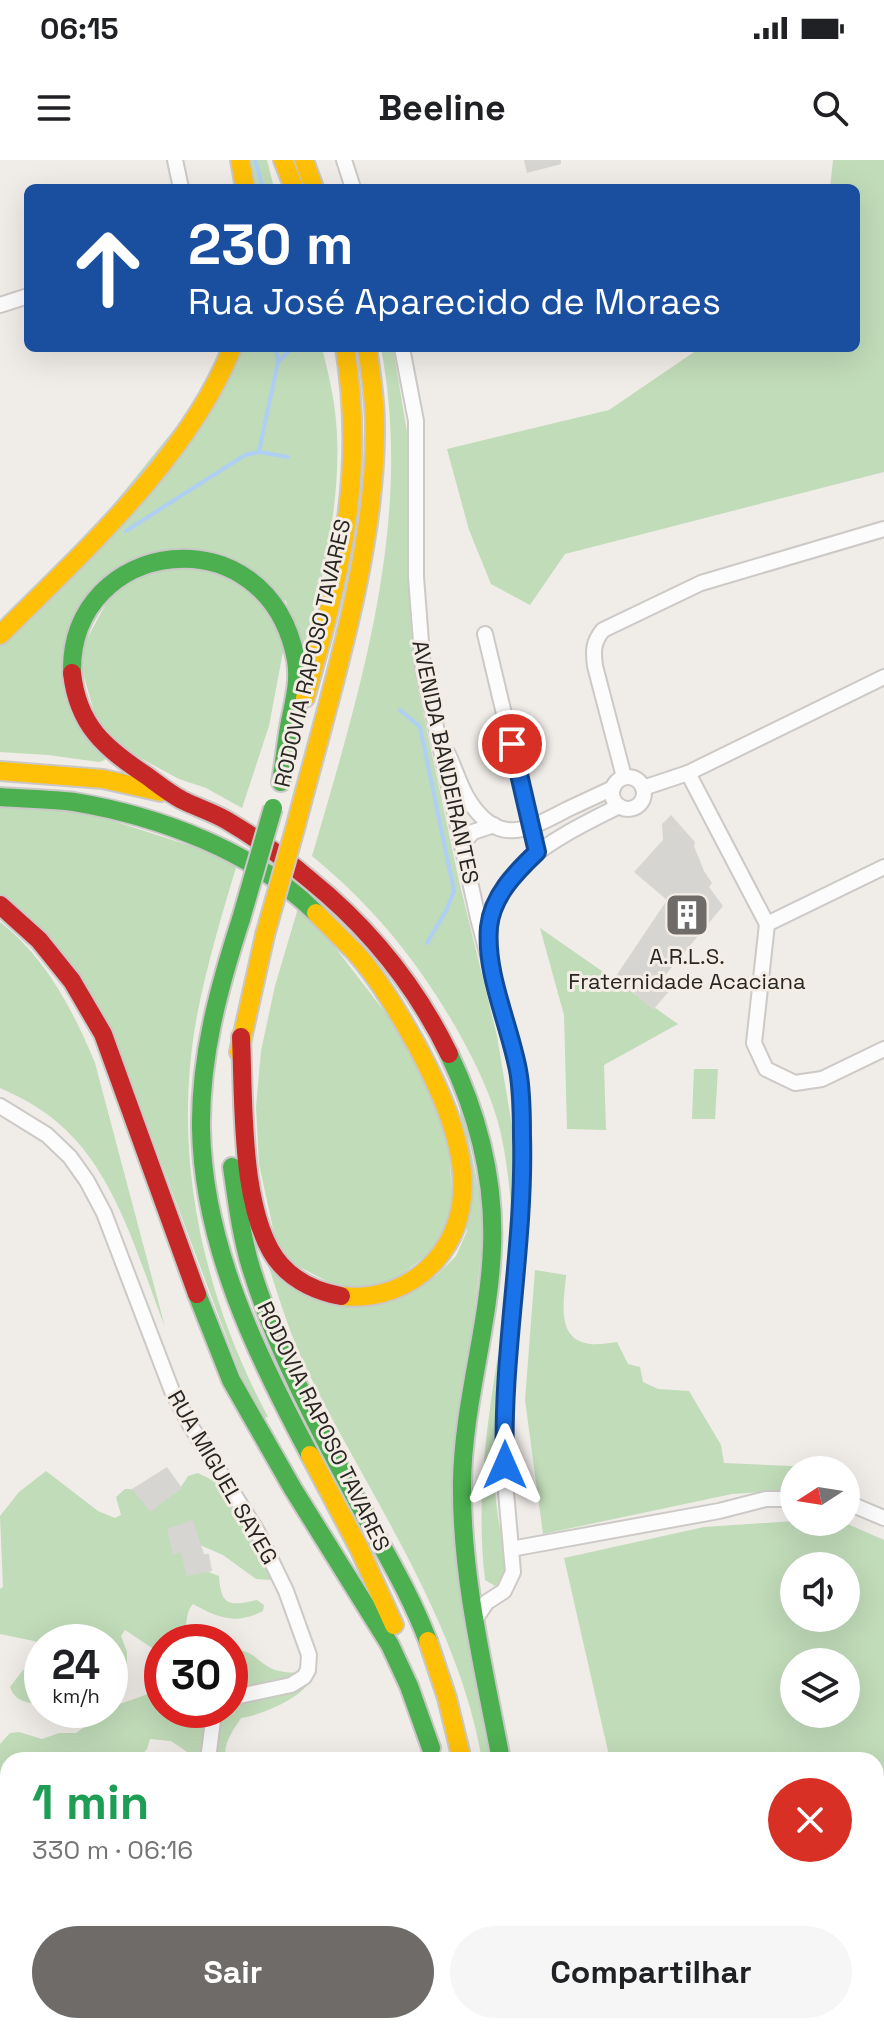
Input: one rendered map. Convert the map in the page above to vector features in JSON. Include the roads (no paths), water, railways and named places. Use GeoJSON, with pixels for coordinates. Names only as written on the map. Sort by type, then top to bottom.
{"type":"FeatureCollection","features":[{"type":"Feature","properties":{"kind":"highway"},"geometry":{"type":"LineString","coordinates":[[240,160],[244,184]]}},
{"type":"Feature","properties":{"kind":"highway"},"geometry":{"type":"LineString","coordinates":[[283,160],[292,184]]}},
{"type":"Feature","properties":{"kind":"highway"},"geometry":{"type":"LineString","coordinates":[[304,160],[313,184]]}},
{"type":"Feature","properties":{"kind":"highway"},"geometry":{"type":"LineString","coordinates":[[0,635],[81,553],[172,453],[205,407],[230,352]]}},
{"type":"Feature","properties":{"kind":"highway","name":"RODOVIA RAPOSO TAVARES"},"geometry":{"type":"LineString","coordinates":[[345,352],[355,441],[346,545],[281,782],[221,979],[206,1056],[201,1121],[207,1187],[217,1241],[233,1292],[254,1347],[353,1537],[402,1644],[421,1701],[432,1752]]}},
{"type":"Feature","properties":{"kind":"highway","name":"RODOVIA RAPOSO TAVARES"},"geometry":{"type":"LineString","coordinates":[[367,352],[374,431],[373,479],[364,552],[241,1037],[232,1108],[233,1172],[253,1275],[272,1330],[410,1597],[435,1662],[460,1752]]}},
{"type":"Feature","properties":{"kind":"highway"},"geometry":{"type":"LineString","coordinates":[[172,795],[110,751],[89,727],[73,686],[71,656],[83,618],[102,591],[130,570],[169,558],[207,559],[241,571],[267,593],[288,624],[297,662],[296,695],[281,782]]}},
{"type":"Feature","properties":{"kind":"highway"},"geometry":{"type":"LineString","coordinates":[[0,771],[103,779],[172,795],[221,817],[274,852],[331,897],[372,938],[430,1017],[469,1094],[483,1146],[491,1196],[492,1248],[462,1476],[466,1576],[499,1752]]}},
{"type":"Feature","properties":{"kind":"highway"},"geometry":{"type":"LineString","coordinates":[[0,797],[34,797],[98,805],[163,821],[211,840],[269,875],[348,944],[375,978],[423,1054],[454,1122],[463,1165],[459,1218],[442,1252],[413,1281],[391,1291],[348,1298],[303,1284],[275,1258],[261,1228],[252,1184],[246,1138],[241,1037]]}},
{"type":"Feature","properties":{"kind":"highway"},"geometry":{"type":"LineString","coordinates":[[0,905],[39,940],[72,981],[103,1034],[192,1282],[231,1380],[293,1489],[390,1645],[409,1686],[431,1752]]}},
{"type":"Feature","properties":{"kind":"street"},"geometry":{"type":"LineString","coordinates":[[175,160],[180,184]]}},
{"type":"Feature","properties":{"kind":"street"},"geometry":{"type":"LineString","coordinates":[[318,160],[324,184]]}},
{"type":"Feature","properties":{"kind":"street"},"geometry":{"type":"LineString","coordinates":[[344,160],[352,184]]}},
{"type":"Feature","properties":{"kind":"street"},"geometry":{"type":"LineString","coordinates":[[0,305],[24,297]]}},
{"type":"Feature","properties":{"kind":"street","name":"AVENIDA BANDEIRANTES"},"geometry":{"type":"LineString","coordinates":[[403,352],[416,421],[418,619],[423,668],[432,717],[518,1071],[522,1135],[522,1198],[504,1437],[513,1572],[504,1591],[495,1594],[474,1622]]}},
{"type":"Feature","properties":{"kind":"street"},"geometry":{"type":"LineString","coordinates":[[432,717],[467,798],[480,815],[505,831],[517,832],[532,827],[618,782],[634,778],[643,788],[643,798],[637,806],[628,809],[619,806],[613,798],[618,782],[593,651],[603,630],[701,583],[884,529]]}},
{"type":"Feature","properties":{"kind":"street"},"geometry":{"type":"LineString","coordinates":[[485,634],[537,852]]}},
{"type":"Feature","properties":{"kind":"street"},"geometry":{"type":"LineString","coordinates":[[643,788],[688,773],[884,677]]}},
{"type":"Feature","properties":{"kind":"street"},"geometry":{"type":"LineString","coordinates":[[688,773],[767,924],[754,1043],[766,1069],[795,1083],[822,1079],[884,1049]]}},
{"type":"Feature","properties":{"kind":"street"},"geometry":{"type":"LineString","coordinates":[[490,956],[489,925],[494,904],[514,873],[537,852],[619,806]]}},
{"type":"Feature","properties":{"kind":"street"},"geometry":{"type":"LineString","coordinates":[[462,844],[473,832],[494,825]]}},
{"type":"Feature","properties":{"kind":"street"},"geometry":{"type":"LineString","coordinates":[[767,924],[884,867]]}},
{"type":"Feature","properties":{"kind":"street","name":"RUA MIGUEL SAYEG"},"geometry":{"type":"LineString","coordinates":[[0,1106],[47,1135],[70,1157],[87,1181],[104,1213],[172,1391],[257,1531],[286,1591],[309,1655],[308,1670],[291,1685],[248,1694]]}},
{"type":"Feature","properties":{"kind":"street"},"geometry":{"type":"LineString","coordinates":[[511,1549],[719,1511],[766,1499],[780,1499]]}},
{"type":"Feature","properties":{"kind":"street"},"geometry":{"type":"LineString","coordinates":[[860,1508],[884,1518]]}},
{"type":"Feature","properties":{"kind":"street"},"geometry":{"type":"LineString","coordinates":[[466,1576],[477,1589],[495,1594]]}},
{"type":"Feature","properties":{"kind":"street"},"geometry":{"type":"LineString","coordinates":[[209,1752],[212,1728]]}},
{"type":"Feature","properties":{"kind":"waterway"},"geometry":{"type":"LineString","coordinates":[[255,160],[262,184]]}},
{"type":"Feature","properties":{"kind":"waterway"},"geometry":{"type":"LineString","coordinates":[[259,451],[278,362],[277,352]]}},
{"type":"Feature","properties":{"kind":"waterway"},"geometry":{"type":"LineString","coordinates":[[278,362],[288,352]]}},
{"type":"Feature","properties":{"kind":"waterway"},"geometry":{"type":"LineString","coordinates":[[126,531],[245,455],[259,452],[288,457]]}},
{"type":"Feature","properties":{"kind":"waterway"},"geometry":{"type":"LineString","coordinates":[[400,710],[420,727],[454,891],[427,943]]}},
{"type":"Feature","properties":{"kind":"place","name":"A.R.L.S. Fraternidade Acaciana"},"geometry":{"type":"Point","coordinates":[687,915]}}]}
